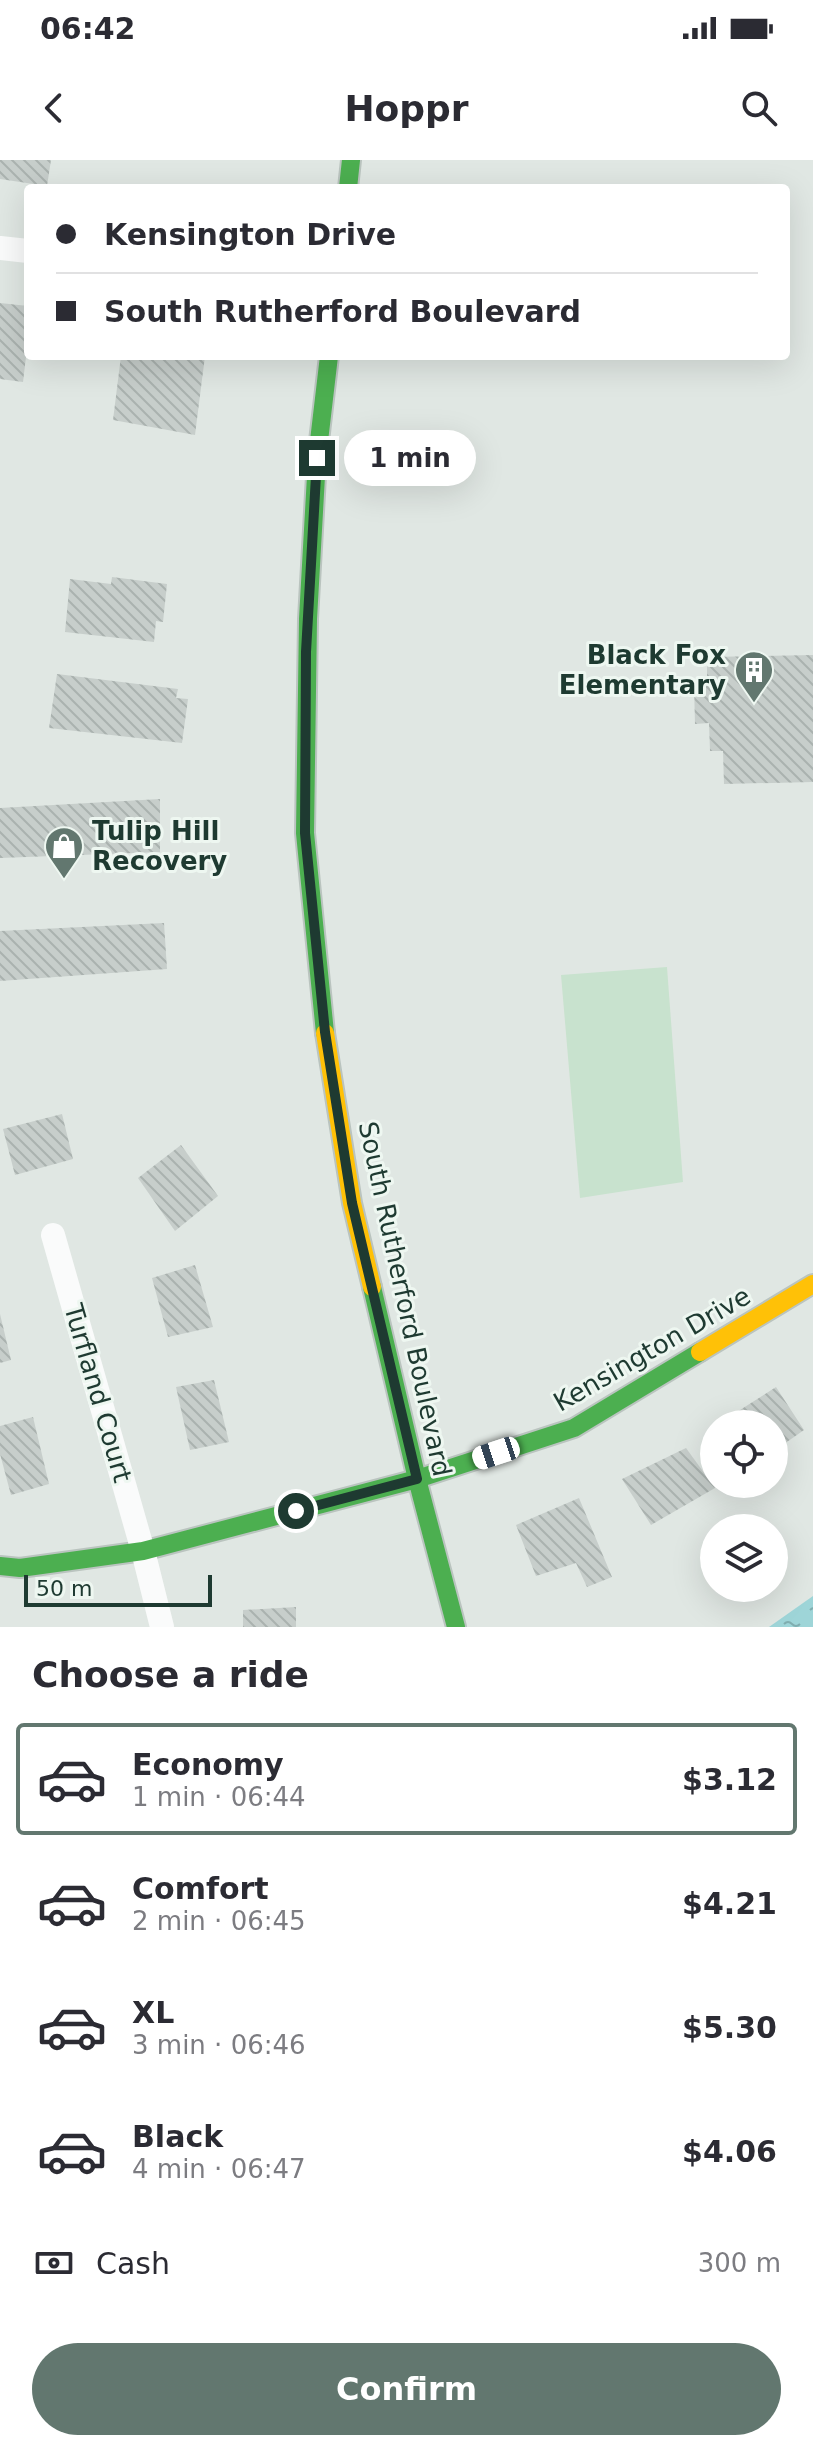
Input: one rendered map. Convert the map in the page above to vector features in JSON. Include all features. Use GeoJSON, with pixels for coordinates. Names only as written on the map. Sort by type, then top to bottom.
{"type":"FeatureCollection","features":[{"type":"Feature","properties":{"kind":"main road"},"geometry":{"type":"LineString","coordinates":[[348,184],[351,160]]}},
{"type":"Feature","properties":{"kind":"main road","name":"South Rutherford Boulevard"},"geometry":{"type":"LineString","coordinates":[[329,360],[317,458],[306,641],[305,833],[325,1032],[352,1203],[417,1479],[456,1627]]}},
{"type":"Feature","properties":{"kind":"main road","name":"Kensington Drive"},"geometry":{"type":"LineString","coordinates":[[0,1566],[20,1568],[143,1551],[417,1479],[574,1428],[813,1284]]}},
{"type":"Feature","properties":{"kind":"street"},"geometry":{"type":"LineString","coordinates":[[0,248],[24,251]]}},
{"type":"Feature","properties":{"kind":"street","name":"Turfland Court"},"geometry":{"type":"LineString","coordinates":[[53,1235],[162,1627]]}},
{"type":"Feature","properties":{"kind":"green space"},"geometry":{"type":"Polygon","coordinates":[[[667,967],[683,1182],[580,1198],[561,975],[667,967]]]}},
{"type":"Feature","properties":{"kind":"water"},"geometry":{"type":"Polygon","coordinates":[[[813,1596],[813,1627],[769,1627],[813,1596]]]}},
{"type":"Feature","properties":{"kind":"building"},"geometry":{"type":"Polygon","coordinates":[[[0,160],[51,160],[47,184],[0,179],[0,160]]]}},
{"type":"Feature","properties":{"kind":"building"},"geometry":{"type":"Polygon","coordinates":[[[0,303],[24,306],[23,382],[0,379],[0,303]]]}},
{"type":"Feature","properties":{"kind":"building"},"geometry":{"type":"Polygon","coordinates":[[[120,360],[204,360],[195,435],[113,420],[120,360]]]}},
{"type":"Feature","properties":{"kind":"building"},"geometry":{"type":"Polygon","coordinates":[[[112,577],[167,584],[163,622],[156,621],[154,642],[65,632],[70,579],[111,584],[112,577]]]}},
{"type":"Feature","properties":{"kind":"building","name":"Black Fox Elementary"},"geometry":{"type":"Polygon","coordinates":[[[813,655],[813,782],[724,784],[723,751],[710,751],[709,723],[695,724],[694,685],[707,685],[707,657],[813,655]]]}},
{"type":"Feature","properties":{"kind":"building"},"geometry":{"type":"Polygon","coordinates":[[[57,674],[178,689],[176,698],[188,699],[182,743],[49,728],[57,674]]]}},
{"type":"Feature","properties":{"kind":"building"},"geometry":{"type":"Polygon","coordinates":[[[160,799],[160,852],[0,858],[0,808],[160,799]]]}},
{"type":"Feature","properties":{"kind":"building"},"geometry":{"type":"Polygon","coordinates":[[[164,923],[167,969],[0,981],[0,931],[164,923]]]}},
{"type":"Feature","properties":{"kind":"building"},"geometry":{"type":"Polygon","coordinates":[[[62,1114],[73,1159],[15,1175],[3,1129],[62,1114]]]}},
{"type":"Feature","properties":{"kind":"building"},"geometry":{"type":"Polygon","coordinates":[[[181,1145],[218,1196],[175,1231],[138,1178],[181,1145]]]}},
{"type":"Feature","properties":{"kind":"building"},"geometry":{"type":"Polygon","coordinates":[[[195,1265],[213,1327],[168,1337],[152,1278],[195,1265]]]}},
{"type":"Feature","properties":{"kind":"building"},"geometry":{"type":"Polygon","coordinates":[[[0,1314],[11,1360],[0,1363],[0,1314]]]}},
{"type":"Feature","properties":{"kind":"building"},"geometry":{"type":"Polygon","coordinates":[[[214,1380],[229,1442],[190,1450],[176,1387],[214,1380]]]}},
{"type":"Feature","properties":{"kind":"building"},"geometry":{"type":"Polygon","coordinates":[[[776,1387],[804,1430],[788,1441],[788,1410],[740,1410],[776,1387]]]}},
{"type":"Feature","properties":{"kind":"building"},"geometry":{"type":"Polygon","coordinates":[[[33,1417],[49,1484],[11,1495],[0,1454],[0,1426],[33,1417]]]}},
{"type":"Feature","properties":{"kind":"building"},"geometry":{"type":"Polygon","coordinates":[[[686,1448],[700,1467],[700,1497],[651,1525],[622,1479],[686,1448]]]}},
{"type":"Feature","properties":{"kind":"building"},"geometry":{"type":"Polygon","coordinates":[[[579,1498],[612,1577],[587,1587],[576,1563],[536,1576],[516,1525],[579,1498]]]}},
{"type":"Feature","properties":{"kind":"building"},"geometry":{"type":"Polygon","coordinates":[[[296,1607],[296,1627],[243,1627],[243,1610],[296,1607]]]}},
{"type":"Feature","properties":{"kind":"traffic: fast"},"geometry":{"type":"LineString","coordinates":[[348,184],[351,160]]}},
{"type":"Feature","properties":{"kind":"traffic: fast"},"geometry":{"type":"LineString","coordinates":[[325,1033],[305,833],[308,619],[317,458],[329,360]]}},
{"type":"Feature","properties":{"kind":"traffic: fast"},"geometry":{"type":"LineString","coordinates":[[372,1287],[456,1627]]}},
{"type":"Feature","properties":{"kind":"traffic: fast"},"geometry":{"type":"LineString","coordinates":[[0,1566],[20,1568],[143,1551],[417,1479],[574,1428],[700,1352]]}},
{"type":"Feature","properties":{"kind":"traffic: slow"},"geometry":{"type":"LineString","coordinates":[[325,1033],[352,1203],[372,1287]]}},
{"type":"Feature","properties":{"kind":"traffic: slow"},"geometry":{"type":"LineString","coordinates":[[700,1352],[813,1284]]}},
{"type":"Feature","properties":{"kind":"place","name":"Black Fox Elementary"},"geometry":{"type":"Point","coordinates":[754,704]}},
{"type":"Feature","properties":{"kind":"place","name":"Tulip Hill Recovery"},"geometry":{"type":"Point","coordinates":[64,880]}},
{"type":"Feature","properties":{"kind":"route"},"geometry":{"type":"LineString","coordinates":[[296,1511],[417,1479],[352,1203],[325,1032],[305,833],[306,652],[317,458]]}}]}
